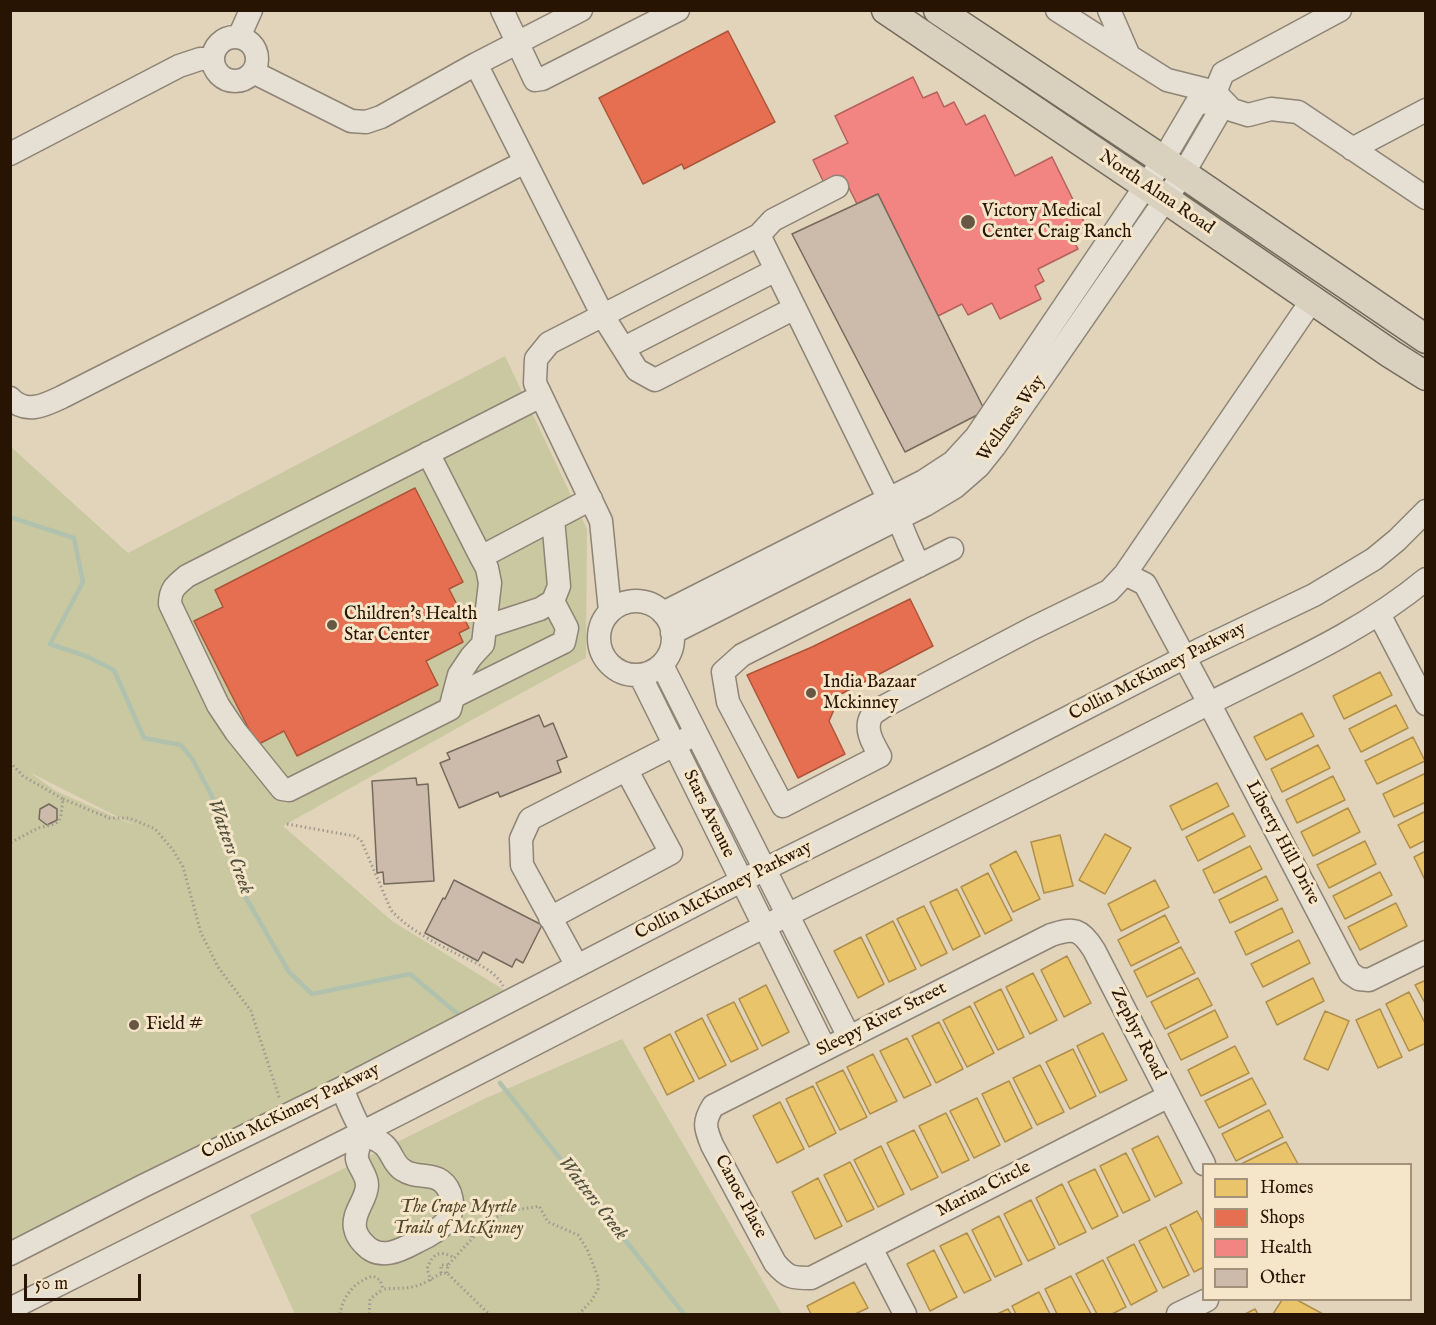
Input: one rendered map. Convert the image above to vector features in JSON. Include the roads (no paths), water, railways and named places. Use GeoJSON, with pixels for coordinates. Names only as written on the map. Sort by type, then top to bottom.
{"type":"FeatureCollection","features":[{"type":"Feature","properties":{"kind":"main road","name":"North Alma Road"},"geometry":{"type":"LineString","coordinates":[[886,10],[1414,368],[1425,387]]}},
{"type":"Feature","properties":{"kind":"main road","name":"North Alma Road"},"geometry":{"type":"LineString","coordinates":[[938,10],[1425,339]]}},
{"type":"Feature","properties":{"kind":"street"},"geometry":{"type":"LineString","coordinates":[[239,37],[251,10]]}},
{"type":"Feature","properties":{"kind":"street"},"geometry":{"type":"LineString","coordinates":[[502,10],[535,80],[542,80],[678,10]]}},
{"type":"Feature","properties":{"kind":"street"},"geometry":{"type":"LineString","coordinates":[[254,72],[346,119],[366,122],[388,113],[519,43],[554,17],[581,10]]}},
{"type":"Feature","properties":{"kind":"street"},"geometry":{"type":"LineString","coordinates":[[1057,10],[1167,80],[1214,97],[1232,110],[1248,115],[1270,109],[1298,112],[1425,198]]}},
{"type":"Feature","properties":{"kind":"street"},"geometry":{"type":"LineString","coordinates":[[1109,10],[1129,56]]}},
{"type":"Feature","properties":{"kind":"street"},"geometry":{"type":"LineString","coordinates":[[1214,97],[1223,73],[1340,10]]}},
{"type":"Feature","properties":{"kind":"street"},"geometry":{"type":"LineString","coordinates":[[233,36],[246,39],[252,44],[258,58],[254,72],[249,77],[235,81],[222,77],[217,72],[213,59],[213,52],[221,42],[233,36]]}},
{"type":"Feature","properties":{"kind":"street"},"geometry":{"type":"LineString","coordinates":[[10,154],[179,66],[200,59],[213,59]]}},
{"type":"Feature","properties":{"kind":"street"},"geometry":{"type":"LineString","coordinates":[[476,64],[603,316],[637,370],[655,380],[795,308]]}},
{"type":"Feature","properties":{"kind":"street","name":"Wellness Way"},"geometry":{"type":"LineString","coordinates":[[668,623],[894,508],[955,487],[979,466],[995,446],[1066,303],[1155,193],[1173,167],[1196,104],[1214,97]]}},
{"type":"Feature","properties":{"kind":"street"},"geometry":{"type":"LineString","coordinates":[[1352,149],[1425,110]]}},
{"type":"Feature","properties":{"kind":"street"},"geometry":{"type":"LineString","coordinates":[[10,398],[28,408],[43,406],[525,162]]}},
{"type":"Feature","properties":{"kind":"street"},"geometry":{"type":"LineString","coordinates":[[610,611],[602,521],[535,383],[536,359],[549,343],[759,235],[773,220],[837,187]]}},
{"type":"Feature","properties":{"kind":"street","name":"Wellness Way"},"geometry":{"type":"LineString","coordinates":[[1032,374],[1085,316],[1155,193]]}},
{"type":"Feature","properties":{"kind":"street"},"geometry":{"type":"LineString","coordinates":[[759,235],[894,508],[919,566]]}},
{"type":"Feature","properties":{"kind":"street"},"geometry":{"type":"LineString","coordinates":[[624,348],[776,270]]}},
{"type":"Feature","properties":{"kind":"street"},"geometry":{"type":"LineString","coordinates":[[952,549],[742,655],[723,672],[728,702],[783,806],[880,756],[870,737],[870,725],[871,716],[883,707],[1109,591],[1125,574],[1312,300]]}},
{"type":"Feature","properties":{"kind":"street"},"geometry":{"type":"LineString","coordinates":[[1066,303],[1085,316]]}},
{"type":"Feature","properties":{"kind":"street"},"geometry":{"type":"LineString","coordinates":[[428,453],[487,568],[490,583],[483,644],[459,675],[450,709],[289,790],[282,789],[236,732],[218,705],[170,604],[170,595],[175,585],[187,576],[428,453],[541,396]]}},
{"type":"Feature","properties":{"kind":"street"},"geometry":{"type":"LineString","coordinates":[[482,557],[591,499]]}},
{"type":"Feature","properties":{"kind":"street","name":"Collin McKinney Parkway"},"geometry":{"type":"LineString","coordinates":[[10,1254],[342,1088],[741,881],[1314,595],[1374,559],[1397,540],[1425,511]]}},
{"type":"Feature","properties":{"kind":"street"},"geometry":{"type":"LineString","coordinates":[[485,627],[540,609],[553,601],[559,586],[554,519]]}},
{"type":"Feature","properties":{"kind":"street","name":"Liberty Hill Drive"},"geometry":{"type":"LineString","coordinates":[[1125,574],[1145,584],[1350,974],[1359,979],[1369,980],[1425,952]]}},
{"type":"Feature","properties":{"kind":"street"},"geometry":{"type":"LineString","coordinates":[[10,1309],[363,1132],[645,986],[960,831],[1295,661],[1379,614],[1425,579]]}},
{"type":"Feature","properties":{"kind":"street"},"geometry":{"type":"LineString","coordinates":[[453,697],[564,642],[567,628],[553,601]]}},
{"type":"Feature","properties":{"kind":"street"},"geometry":{"type":"LineString","coordinates":[[640,601],[653,605],[668,623],[673,638],[670,655],[662,665],[652,671],[640,675],[621,672],[604,658],[600,649],[599,636],[603,622],[610,611],[620,604],[640,601]]}},
{"type":"Feature","properties":{"kind":"street"},"geometry":{"type":"LineString","coordinates":[[1379,614],[1425,704]]}},
{"type":"Feature","properties":{"kind":"street","name":"Stars Avenue"},"geometry":{"type":"LineString","coordinates":[[662,665],[849,1037]]}},
{"type":"Feature","properties":{"kind":"street","name":"Stars Avenue"},"geometry":{"type":"LineString","coordinates":[[640,675],[825,1049]]}},
{"type":"Feature","properties":{"kind":"street"},"geometry":{"type":"LineString","coordinates":[[577,966],[522,865],[521,838],[530,819],[696,734]]}},
{"type":"Feature","properties":{"kind":"street"},"geometry":{"type":"LineString","coordinates":[[550,918],[671,854],[627,771]]}},
{"type":"Feature","properties":{"kind":"street","name":"Zephyr Road"},"geometry":{"type":"LineString","coordinates":[[1051,935],[1064,930],[1077,932],[1086,937],[1203,1163]]}},
{"type":"Feature","properties":{"kind":"street","name":"Sleepy River Street"},"geometry":{"type":"LineString","coordinates":[[712,1106],[1051,935]]}},
{"type":"Feature","properties":{"kind":"street"},"geometry":{"type":"LineString","coordinates":[[342,1088],[363,1132],[385,1145],[393,1159],[405,1172],[430,1176],[445,1185],[452,1200],[451,1209],[444,1225],[437,1232],[394,1252],[378,1253],[370,1250],[359,1238],[355,1230],[355,1221],[367,1189],[365,1176],[357,1159],[363,1132]]}},
{"type":"Feature","properties":{"kind":"street","name":"Marina Circle"},"geometry":{"type":"LineString","coordinates":[[797,1278],[811,1278],[1169,1096]]}},
{"type":"Feature","properties":{"kind":"street","name":"Canoe Place"},"geometry":{"type":"LineString","coordinates":[[712,1106],[706,1116],[706,1129],[712,1145],[775,1263],[785,1274],[797,1278]]}},
{"type":"Feature","properties":{"kind":"street"},"geometry":{"type":"LineString","coordinates":[[871,1248],[905,1314]]}},
{"type":"Feature","properties":{"kind":"street"},"geometry":{"type":"LineString","coordinates":[[1178,1314],[1203,1301]]}},
{"type":"Feature","properties":{"kind":"waterway","name":"Watters Creek"},"geometry":{"type":"LineString","coordinates":[[10,517],[74,538],[83,582],[50,644],[86,656],[114,670],[144,738],[181,745],[193,760],[218,808],[233,849],[242,891],[289,972],[312,994],[410,974],[458,1014]]}},
{"type":"Feature","properties":{"kind":"waterway","name":"Watters Creek"},"geometry":{"type":"LineString","coordinates":[[500,1083],[684,1314]]}},
{"type":"Feature","properties":{"kind":"place","name":"Victory Medical Center Craig Ranch"},"geometry":{"type":"Point","coordinates":[968,222]}},
{"type":"Feature","properties":{"kind":"place","name":"Children's Health Star Center"},"geometry":{"type":"Point","coordinates":[332,625]}},
{"type":"Feature","properties":{"kind":"place","name":"India Bazaar Mckinney"},"geometry":{"type":"Point","coordinates":[811,693]}},
{"type":"Feature","properties":{"kind":"place","name":"Field #"},"geometry":{"type":"Point","coordinates":[134,1025]}},
{"type":"Feature","properties":{"kind":"park label","name":"The Crape Myrtle Trails of McKinney"},"geometry":{"type":"Point","coordinates":[458,1218]}}]}
